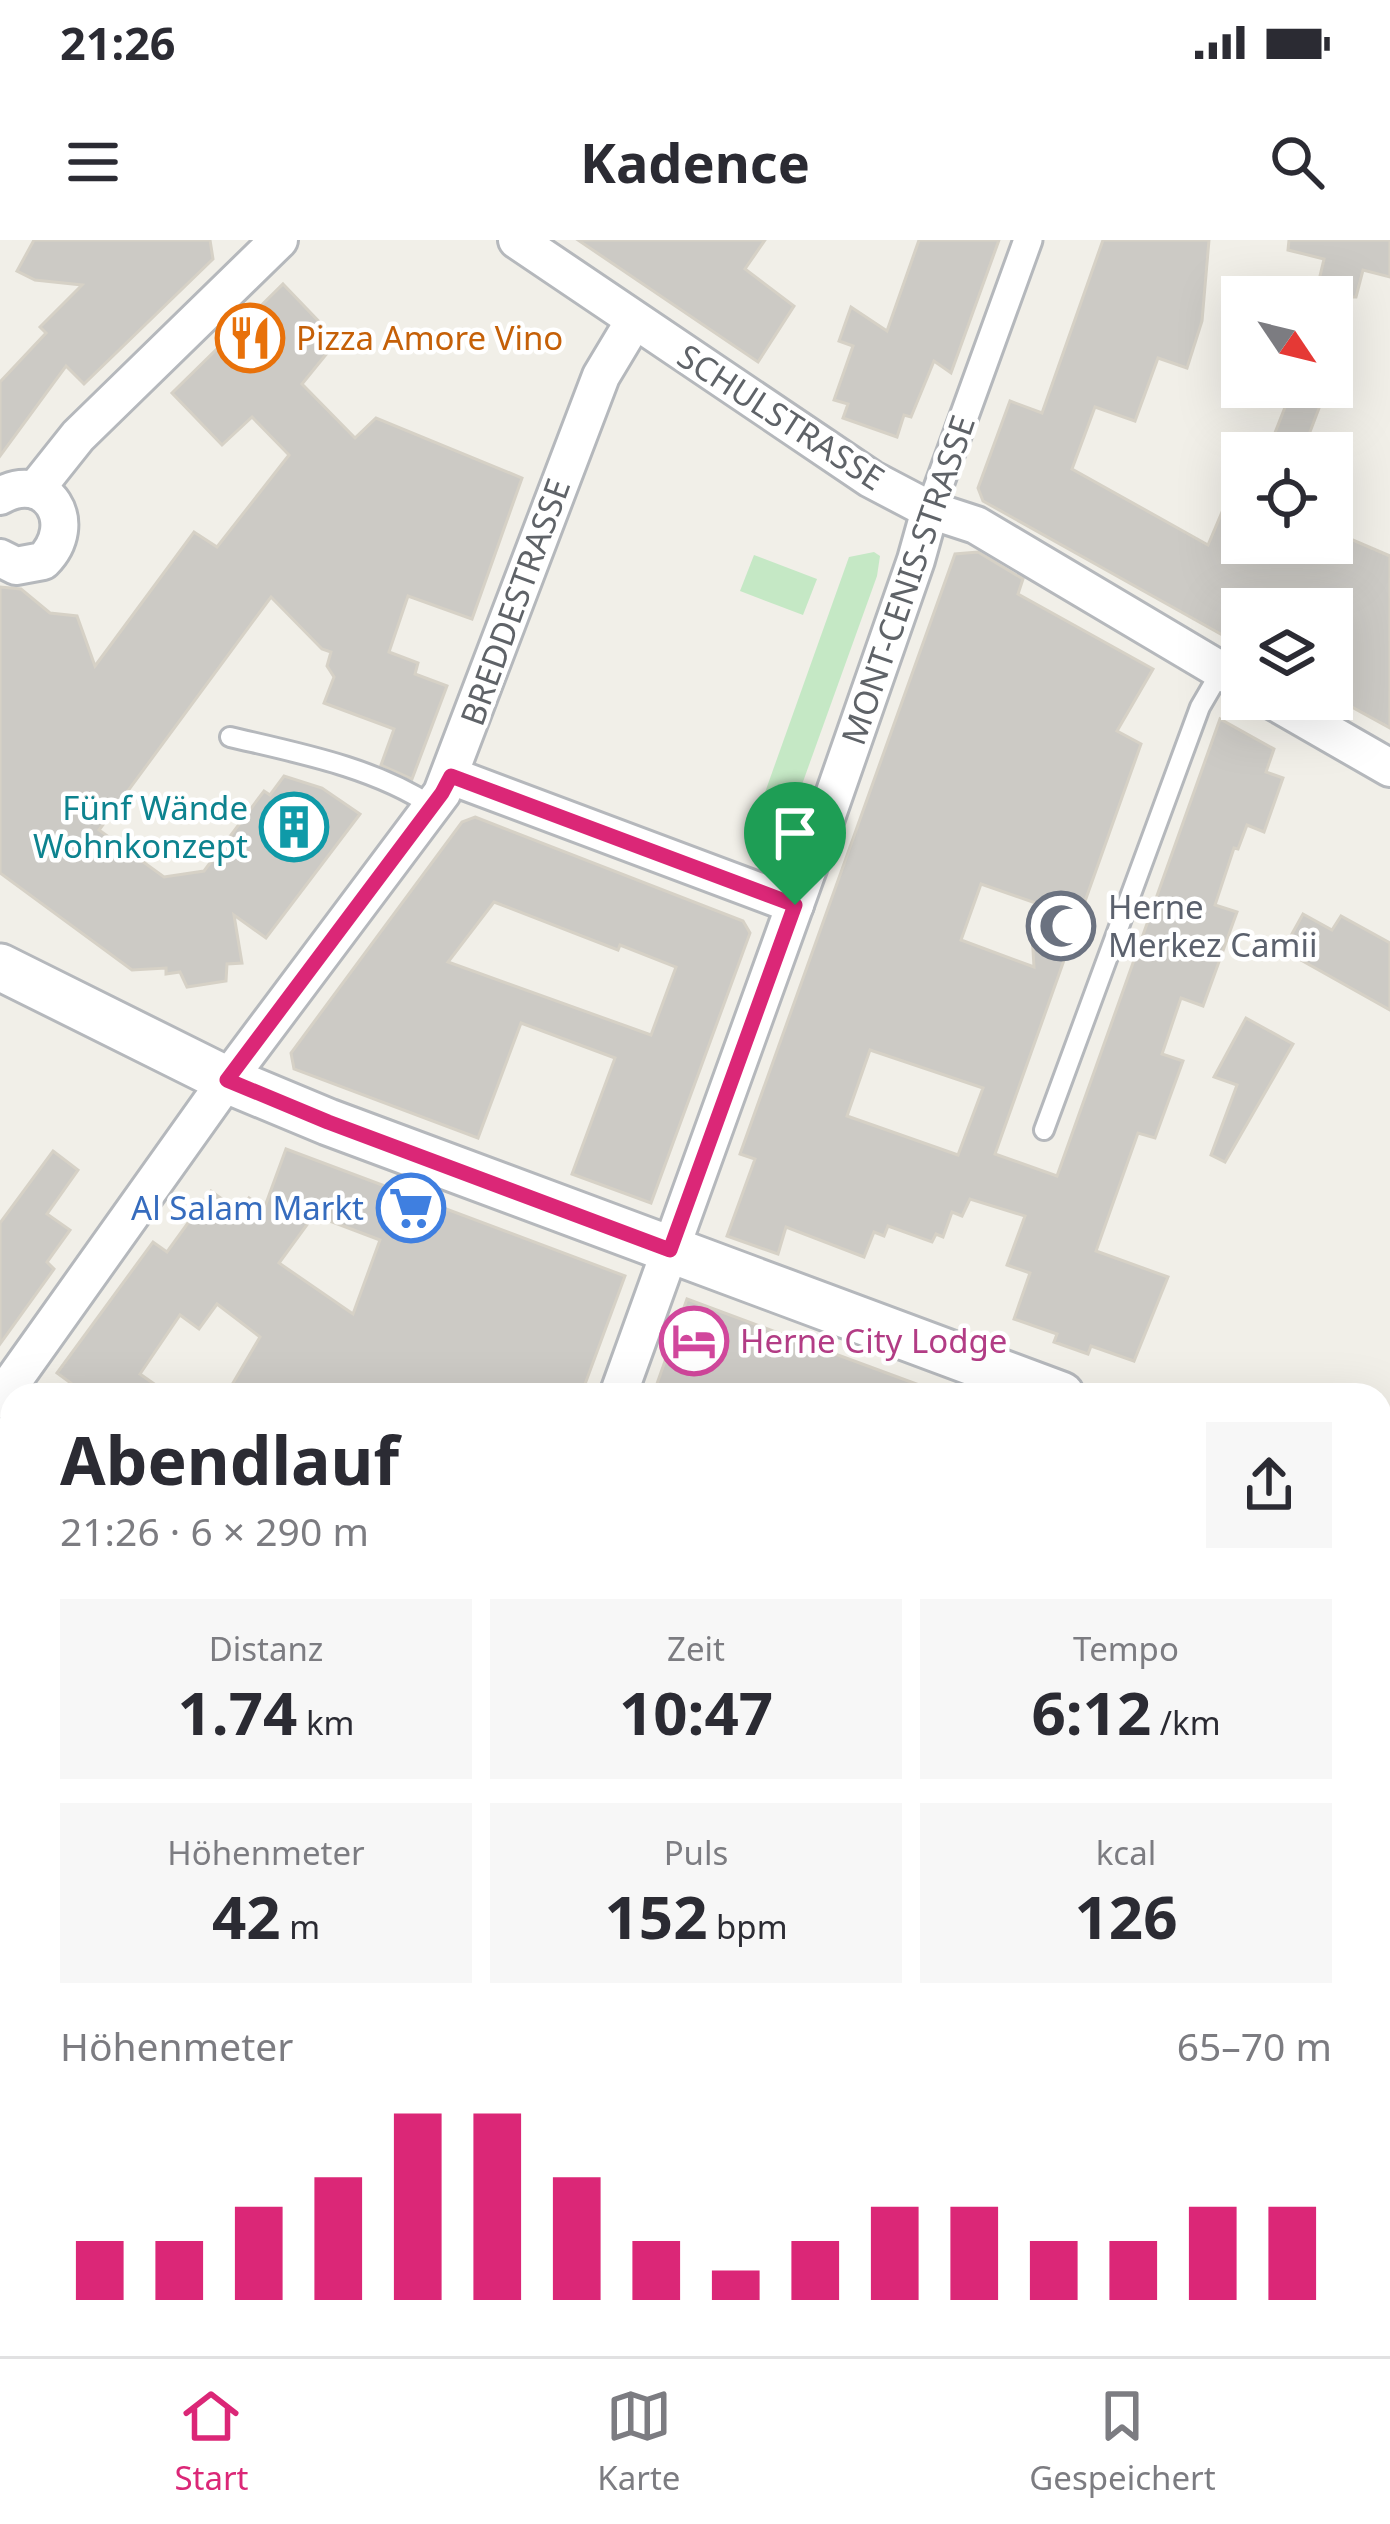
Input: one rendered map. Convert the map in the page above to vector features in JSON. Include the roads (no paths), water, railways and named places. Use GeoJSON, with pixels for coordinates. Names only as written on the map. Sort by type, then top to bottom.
{"type":"FeatureCollection","features":[{"type":"Feature","properties":{"kind":"street"},"geometry":{"type":"LineString","coordinates":[[0,558],[16,566],[44,561],[60,538],[57,509],[17,493],[279,240]]}},
{"type":"Feature","properties":{"kind":"street","name":"SCHULSTRASSE"},"geometry":{"type":"LineString","coordinates":[[517,240],[871,479],[929,509],[976,525],[1221,671]]}},
{"type":"Feature","properties":{"kind":"street","name":"MONT-CENIS-STRASSE"},"geometry":{"type":"LineString","coordinates":[[622,1383],[1028,240]]}},
{"type":"Feature","properties":{"kind":"street","name":"BREDDESTRASSE"},"geometry":{"type":"LineString","coordinates":[[12,1383],[227,1080],[441,791],[601,376],[634,321]]}},
{"type":"Feature","properties":{"kind":"street"},"geometry":{"type":"LineString","coordinates":[[1307,720],[1390,768]]}},
{"type":"Feature","properties":{"kind":"street"},"geometry":{"type":"LineString","coordinates":[[441,791],[795,905]]}},
{"type":"Feature","properties":{"kind":"street"},"geometry":{"type":"LineString","coordinates":[[0,968],[227,1080],[670,1250],[996,1383]]}},
{"type":"Feature","properties":{"kind":"lane"},"geometry":{"type":"LineString","coordinates":[[1044,1130],[1200,707],[1221,687]]}},
{"type":"Feature","properties":{"kind":"lane"},"geometry":{"type":"LineString","coordinates":[[230,737],[319,758],[410,790],[441,791]]}},
{"type":"Feature","properties":{"kind":"place","name":"Pizza Amore Vino"},"geometry":{"type":"Point","coordinates":[250,338]}},
{"type":"Feature","properties":{"kind":"place","name":"Fünf Wände Wohnkonzept"},"geometry":{"type":"Point","coordinates":[294,827]}},
{"type":"Feature","properties":{"kind":"place","name":"Herne Merkez Camii"},"geometry":{"type":"Point","coordinates":[1061,926]}},
{"type":"Feature","properties":{"kind":"place","name":"Al Salam Markt"},"geometry":{"type":"Point","coordinates":[411,1208]}},
{"type":"Feature","properties":{"kind":"place","name":"Herne City Lodge"},"geometry":{"type":"Point","coordinates":[694,1341]}}]}
